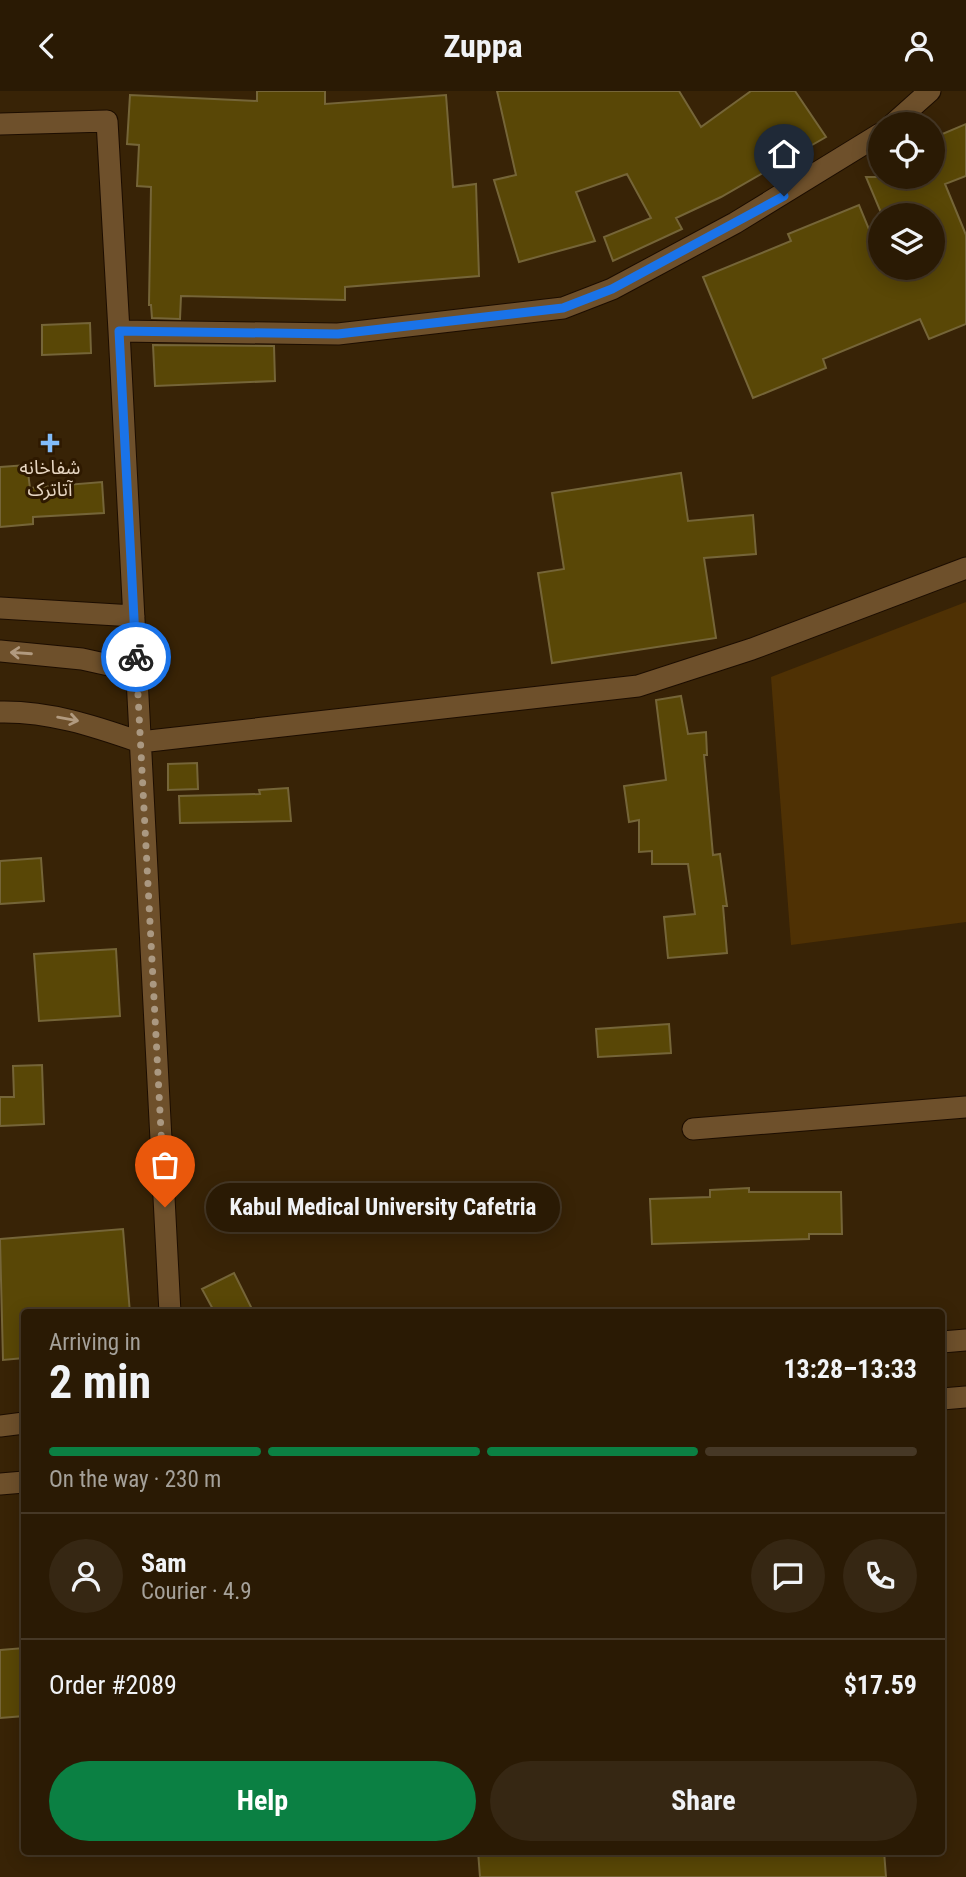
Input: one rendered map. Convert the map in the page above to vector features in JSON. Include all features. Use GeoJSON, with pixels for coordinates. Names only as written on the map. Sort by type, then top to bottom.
{"type":"FeatureCollection","features":[{"type":"Feature","properties":{"kind":"street"},"geometry":{"type":"LineString","coordinates":[[906,112],[930,91]]}},
{"type":"Feature","properties":{"kind":"street"},"geometry":{"type":"LineString","coordinates":[[0,124],[107,121],[170,1309]]}},
{"type":"Feature","properties":{"kind":"street"},"geometry":{"type":"LineString","coordinates":[[119,331],[338,334],[563,308],[612,289],[724,229],[784,196],[868,142]]}},
{"type":"Feature","properties":{"kind":"street"},"geometry":{"type":"LineString","coordinates":[[0,712],[23,712],[82,722],[140,742],[638,686],[752,649],[966,568]]}},
{"type":"Feature","properties":{"kind":"street"},"geometry":{"type":"LineString","coordinates":[[0,608],[134,616]]}},
{"type":"Feature","properties":{"kind":"street"},"geometry":{"type":"LineString","coordinates":[[0,652],[82,659],[136,671]]}},
{"type":"Feature","properties":{"kind":"street"},"geometry":{"type":"LineString","coordinates":[[693,1129],[966,1107]]}},
{"type":"Feature","properties":{"kind":"street"},"geometry":{"type":"LineString","coordinates":[[945,1342],[966,1340]]}},
{"type":"Feature","properties":{"kind":"street"},"geometry":{"type":"LineString","coordinates":[[945,1399],[966,1397]]}},
{"type":"Feature","properties":{"kind":"street"},"geometry":{"type":"LineString","coordinates":[[0,1426],[21,1423]]}},
{"type":"Feature","properties":{"kind":"street"},"geometry":{"type":"LineString","coordinates":[[0,1484],[21,1482]]}},
{"type":"Feature","properties":{"kind":"shaded area"},"geometry":{"type":"Polygon","coordinates":[[[966,602],[966,922],[791,945],[771,677],[966,602]]]}},
{"type":"Feature","properties":{"kind":"building"},"geometry":{"type":"Polygon","coordinates":[[[257,91],[325,91],[325,104],[446,95],[453,187],[476,184],[479,276],[345,287],[345,300],[181,296],[180,319],[152,318],[149,305],[151,187],[137,186],[139,145],[127,144],[130,95],[257,101],[257,91]]]}},
{"type":"Feature","properties":{"kind":"building"},"geometry":{"type":"Polygon","coordinates":[[[497,91],[679,91],[701,127],[751,91],[795,91],[826,137],[721,197],[676,218],[682,229],[613,261],[604,237],[651,218],[627,174],[576,192],[595,241],[519,262],[494,180],[516,175],[497,91]]]}},
{"type":"Feature","properties":{"kind":"building"},"geometry":{"type":"Polygon","coordinates":[[[966,124],[966,176],[945,184],[945,133],[966,124]]]}},
{"type":"Feature","properties":{"kind":"building"},"geometry":{"type":"Polygon","coordinates":[[[945,184],[966,235],[966,324],[929,339],[920,319],[823,359],[826,368],[753,398],[703,277],[791,241],[788,234],[859,205],[868,227],[868,280],[945,280],[945,203],[877,203],[871,189],[945,189],[945,184]]]}},
{"type":"Feature","properties":{"kind":"building"},"geometry":{"type":"Polygon","coordinates":[[[90,323],[91,353],[42,355],[42,325],[90,323]]]}},
{"type":"Feature","properties":{"kind":"building"},"geometry":{"type":"Polygon","coordinates":[[[153,345],[274,346],[275,381],[155,386],[153,345]]]}},
{"type":"Feature","properties":{"kind":"building"},"geometry":{"type":"Polygon","coordinates":[[[27,465],[30,488],[102,482],[104,513],[33,517],[33,524],[0,527],[0,467],[27,465]]]}},
{"type":"Feature","properties":{"kind":"building"},"geometry":{"type":"Polygon","coordinates":[[[681,473],[688,521],[753,515],[756,554],[704,558],[716,638],[552,663],[538,573],[564,569],[552,493],[681,473]]]}},
{"type":"Feature","properties":{"kind":"building"},"geometry":{"type":"Polygon","coordinates":[[[681,696],[688,734],[706,732],[707,755],[704,755],[713,855],[720,854],[727,906],[723,906],[727,953],[668,958],[664,917],[695,914],[688,864],[652,864],[652,851],[639,852],[639,820],[629,822],[624,786],[666,780],[656,700],[681,696]]]}},
{"type":"Feature","properties":{"kind":"building"},"geometry":{"type":"Polygon","coordinates":[[[197,763],[198,789],[168,790],[168,764],[197,763]]]}},
{"type":"Feature","properties":{"kind":"building"},"geometry":{"type":"Polygon","coordinates":[[[288,788],[291,821],[180,823],[179,796],[260,794],[259,790],[288,788]]]}},
{"type":"Feature","properties":{"kind":"building"},"geometry":{"type":"Polygon","coordinates":[[[41,858],[44,901],[0,904],[0,861],[41,858]]]}},
{"type":"Feature","properties":{"kind":"building"},"geometry":{"type":"Polygon","coordinates":[[[116,949],[120,1016],[39,1021],[34,954],[116,949]]]}},
{"type":"Feature","properties":{"kind":"building"},"geometry":{"type":"Polygon","coordinates":[[[669,1024],[671,1053],[598,1057],[596,1029],[669,1024]]]}},
{"type":"Feature","properties":{"kind":"building"},"geometry":{"type":"Polygon","coordinates":[[[42,1065],[44,1124],[0,1126],[0,1097],[14,1097],[13,1066],[42,1065]]]}},
{"type":"Feature","properties":{"kind":"building"},"geometry":{"type":"Polygon","coordinates":[[[749,1188],[749,1192],[841,1192],[842,1234],[809,1234],[809,1239],[652,1244],[650,1199],[710,1197],[710,1190],[749,1188]]]}},
{"type":"Feature","properties":{"kind":"building"},"geometry":{"type":"Polygon","coordinates":[[[123,1229],[130,1309],[21,1309],[21,1358],[3,1360],[0,1239],[123,1229]]]}},
{"type":"Feature","properties":{"kind":"building"},"geometry":{"type":"Polygon","coordinates":[[[234,1273],[252,1309],[213,1309],[202,1289],[234,1273]]]}},
{"type":"Feature","properties":{"kind":"building"},"geometry":{"type":"Polygon","coordinates":[[[21,1648],[21,1716],[0,1718],[0,1650],[21,1648]]]}},
{"type":"Feature","properties":{"kind":"building"},"geometry":{"type":"Polygon","coordinates":[[[478,1855],[884,1855],[886,1877],[480,1877],[478,1855]]]}},
{"type":"Feature","properties":{"kind":"way so far"},"geometry":{"type":"LineString","coordinates":[[136,657],[165,1207]]}},
{"type":"Feature","properties":{"kind":"place","name":"شفاخانه آتاترک"},"geometry":{"type":"Point","coordinates":[50,443]}},
{"type":"Feature","properties":{"kind":"place","name":"Kabul Medical University Cafetria"},"geometry":{"type":"Point","coordinates":[165,1207]}},
{"type":"Feature","properties":{"kind":"route"},"geometry":{"type":"LineString","coordinates":[[136,657],[119,331],[338,334],[563,308],[612,289],[784,196]]}}]}
